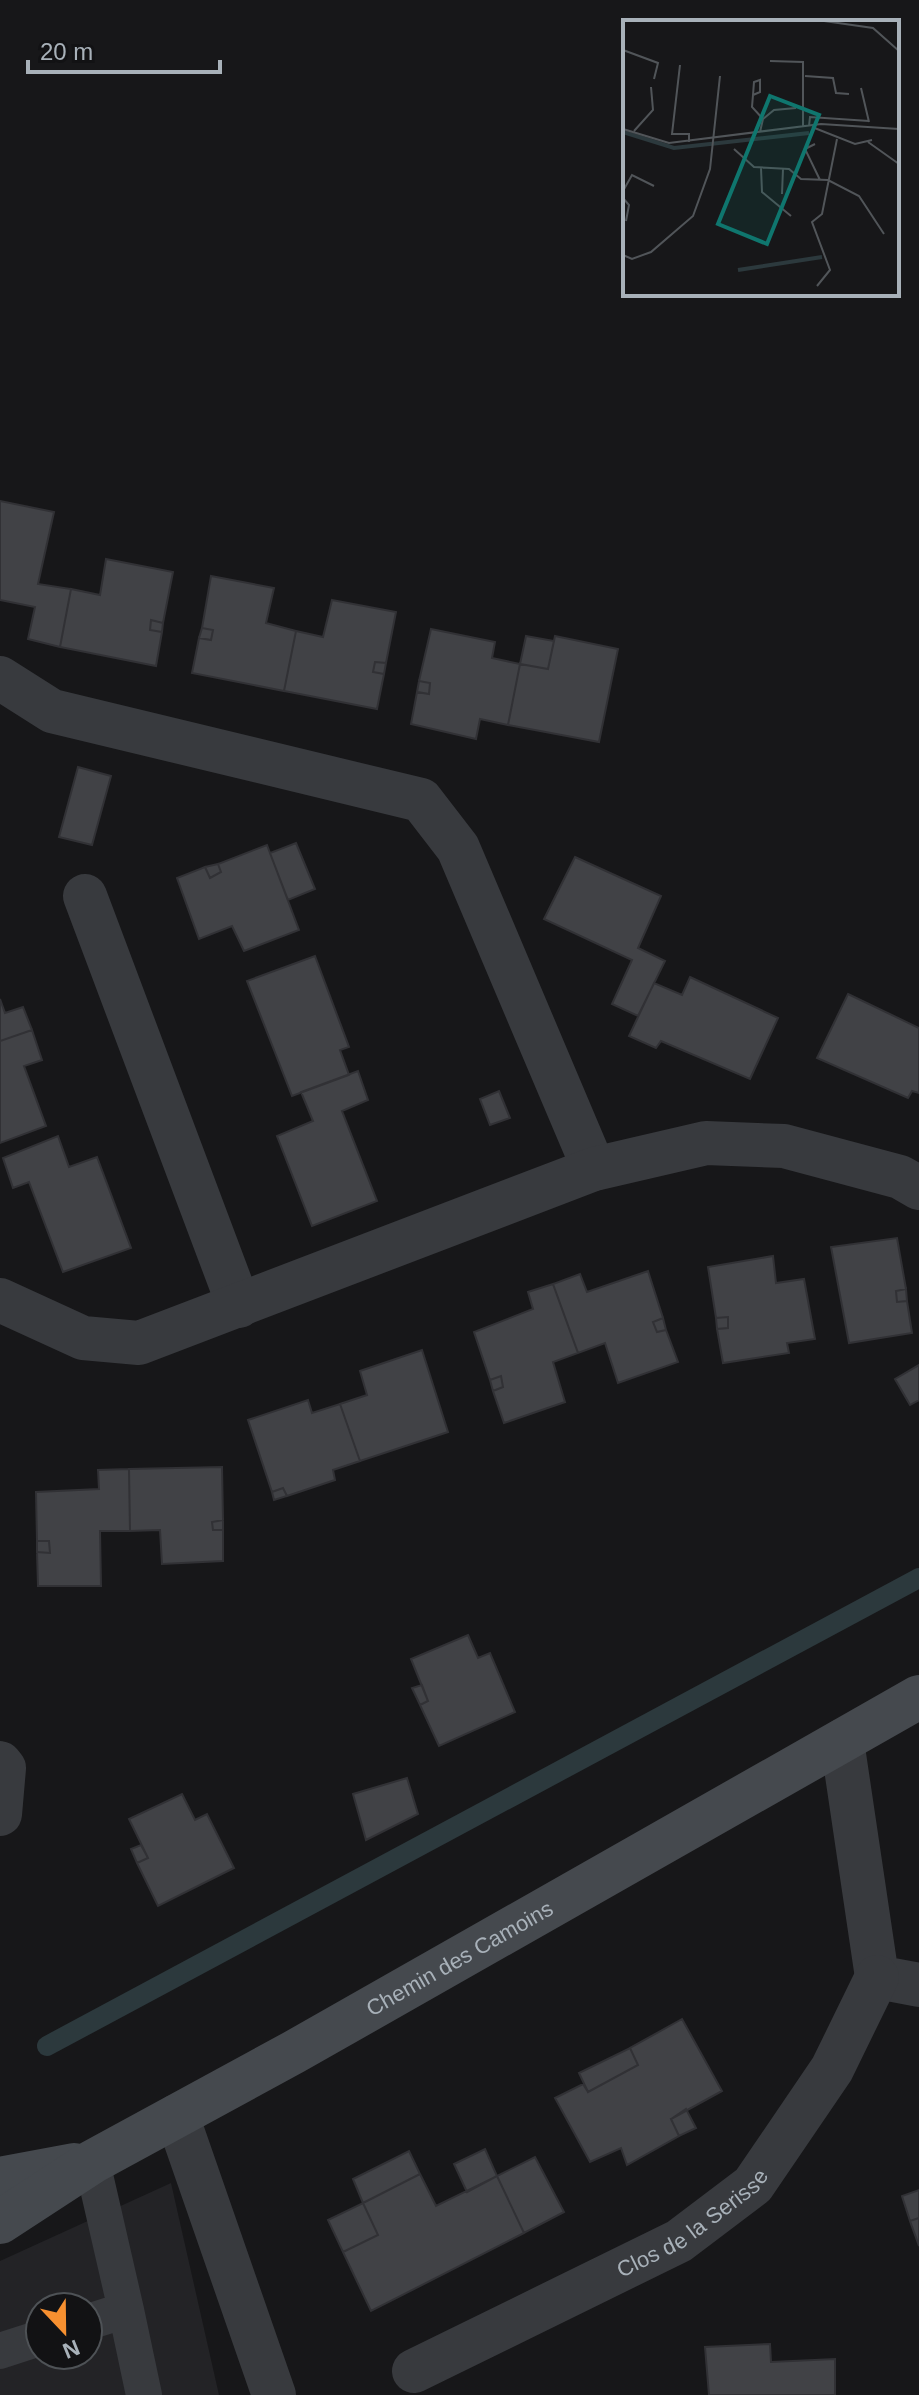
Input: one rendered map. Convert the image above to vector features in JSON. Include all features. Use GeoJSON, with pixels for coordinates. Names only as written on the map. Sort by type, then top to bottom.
{"type":"FeatureCollection","features":[{"type":"Feature","properties":{"kind":"street"},"geometry":{"type":"LineString","coordinates":[[0,678],[52,711],[421,800],[458,848],[594,1169]]}},
{"type":"Feature","properties":{"kind":"street"},"geometry":{"type":"LineString","coordinates":[[85,896],[239,1306]]}},
{"type":"Feature","properties":{"kind":"street"},"geometry":{"type":"LineString","coordinates":[[0,1300],[83,1338],[139,1343],[594,1169],[706,1143],[784,1146],[900,1177],[919,1188]]}},
{"type":"Feature","properties":{"kind":"street","name":"Chemin des Camoins"},"geometry":{"type":"LineString","coordinates":[[0,2222],[92,2162],[919,1697]]}},
{"type":"Feature","properties":{"kind":"street","name":"Clos de la Serisse"},"geometry":{"type":"LineString","coordinates":[[414,2371],[679,2241],[753,2185],[832,2069],[898,1981],[842,1741]]}},
{"type":"Feature","properties":{"kind":"street"},"geometry":{"type":"LineString","coordinates":[[0,1763],[4,1768],[0,1814]]}},
{"type":"Feature","properties":{"kind":"street"},"geometry":{"type":"LineString","coordinates":[[177,2116],[274,2395]]}},
{"type":"Feature","properties":{"kind":"street"},"geometry":{"type":"LineString","coordinates":[[0,2179],[92,2162]]}},
{"type":"Feature","properties":{"kind":"lane"},"geometry":{"type":"LineString","coordinates":[[92,2162],[144,2395]]}},
{"type":"Feature","properties":{"kind":"lane"},"geometry":{"type":"LineString","coordinates":[[104,2317],[126,2310]]}},
{"type":"Feature","properties":{"kind":"lane"},"geometry":{"type":"LineString","coordinates":[[0,2351],[24,2343]]}},
{"type":"Feature","properties":{"kind":"shaded area"},"geometry":{"type":"Polygon","coordinates":[[[171,2183],[219,2395],[0,2395],[0,2261],[171,2183]]]}},
{"type":"Feature","properties":{"kind":"building"},"geometry":{"type":"Polygon","coordinates":[[[0,501],[54,512],[38,584],[71,589],[60,647],[28,639],[35,607],[0,600],[0,501]]]}},
{"type":"Feature","properties":{"kind":"building"},"geometry":{"type":"Polygon","coordinates":[[[106,559],[173,572],[163,623],[151,620],[150,630],[162,632],[156,666],[60,647],[71,589],[100,595],[106,559]]]}},
{"type":"Feature","properties":{"kind":"building"},"geometry":{"type":"Polygon","coordinates":[[[211,576],[274,588],[266,623],[296,631],[284,691],[192,673],[199,638],[211,640],[213,630],[202,628],[211,576]]]}},
{"type":"Feature","properties":{"kind":"building"},"geometry":{"type":"Polygon","coordinates":[[[332,600],[396,612],[386,663],[375,662],[373,672],[384,674],[377,709],[284,691],[296,631],[323,637],[332,600]]]}},
{"type":"Feature","properties":{"kind":"building"},"geometry":{"type":"Polygon","coordinates":[[[151,620],[163,623],[162,632],[150,630],[151,620]]]}},
{"type":"Feature","properties":{"kind":"building"},"geometry":{"type":"Polygon","coordinates":[[[202,628],[213,630],[211,640],[199,638],[202,628]]]}},
{"type":"Feature","properties":{"kind":"building"},"geometry":{"type":"Polygon","coordinates":[[[431,629],[495,642],[492,658],[520,664],[508,725],[480,719],[476,739],[411,724],[417,692],[429,694],[430,683],[419,681],[431,629]]]}},
{"type":"Feature","properties":{"kind":"building"},"geometry":{"type":"Polygon","coordinates":[[[526,636],[554,641],[548,669],[520,664],[526,636]]]}},
{"type":"Feature","properties":{"kind":"building"},"geometry":{"type":"Polygon","coordinates":[[[555,636],[618,649],[599,742],[508,725],[520,664],[548,669],[555,636]]]}},
{"type":"Feature","properties":{"kind":"building"},"geometry":{"type":"Polygon","coordinates":[[[375,662],[386,663],[384,674],[373,672],[375,662]]]}},
{"type":"Feature","properties":{"kind":"building"},"geometry":{"type":"Polygon","coordinates":[[[419,681],[430,683],[429,694],[417,692],[419,681]]]}},
{"type":"Feature","properties":{"kind":"building"},"geometry":{"type":"Polygon","coordinates":[[[78,767],[111,776],[92,845],[59,837],[78,767]]]}},
{"type":"Feature","properties":{"kind":"building"},"geometry":{"type":"Polygon","coordinates":[[[296,843],[315,889],[288,900],[270,853],[296,843]]]}},
{"type":"Feature","properties":{"kind":"building"},"geometry":{"type":"Polygon","coordinates":[[[267,845],[299,930],[244,951],[232,926],[199,939],[177,878],[205,867],[210,878],[221,872],[218,864],[267,845]]]}},
{"type":"Feature","properties":{"kind":"building"},"geometry":{"type":"Polygon","coordinates":[[[575,857],[661,896],[638,948],[665,961],[638,1016],[612,1004],[632,960],[544,919],[575,857]]]}},
{"type":"Feature","properties":{"kind":"building"},"geometry":{"type":"Polygon","coordinates":[[[218,864],[221,872],[210,878],[205,867],[218,864]]]}},
{"type":"Feature","properties":{"kind":"building"},"geometry":{"type":"Polygon","coordinates":[[[315,956],[349,1047],[340,1050],[349,1075],[292,1096],[247,981],[315,956]]]}},
{"type":"Feature","properties":{"kind":"building"},"geometry":{"type":"Polygon","coordinates":[[[690,977],[778,1018],[750,1079],[661,1041],[656,1048],[629,1036],[654,983],[682,995],[690,977]]]}},
{"type":"Feature","properties":{"kind":"building"},"geometry":{"type":"Polygon","coordinates":[[[848,994],[919,1028],[919,1093],[912,1091],[908,1098],[817,1058],[848,994]]]}},
{"type":"Feature","properties":{"kind":"building"},"geometry":{"type":"Polygon","coordinates":[[[0,999],[5,1013],[23,1007],[32,1030],[0,1041],[0,999]]]}},
{"type":"Feature","properties":{"kind":"building"},"geometry":{"type":"Polygon","coordinates":[[[32,1030],[42,1060],[24,1066],[46,1126],[0,1143],[0,1041],[32,1030]]]}},
{"type":"Feature","properties":{"kind":"building"},"geometry":{"type":"Polygon","coordinates":[[[358,1071],[368,1100],[342,1111],[377,1201],[312,1226],[277,1136],[313,1121],[301,1092],[358,1071]]]}},
{"type":"Feature","properties":{"kind":"building"},"geometry":{"type":"Polygon","coordinates":[[[499,1091],[510,1118],[490,1125],[480,1099],[499,1091]]]}},
{"type":"Feature","properties":{"kind":"building"},"geometry":{"type":"Polygon","coordinates":[[[58,1136],[69,1167],[97,1157],[131,1248],[63,1272],[29,1182],[13,1188],[3,1158],[58,1136]]]}},
{"type":"Feature","properties":{"kind":"building"},"geometry":{"type":"Polygon","coordinates":[[[897,1238],[906,1289],[896,1291],[897,1302],[907,1301],[912,1333],[849,1343],[831,1247],[897,1238]]]}},
{"type":"Feature","properties":{"kind":"building"},"geometry":{"type":"Polygon","coordinates":[[[773,1256],[776,1283],[804,1279],[815,1339],[787,1343],[789,1353],[723,1363],[717,1329],[728,1328],[728,1317],[716,1318],[708,1267],[773,1256]]]}},
{"type":"Feature","properties":{"kind":"building"},"geometry":{"type":"Polygon","coordinates":[[[648,1271],[663,1318],[653,1322],[657,1332],[666,1330],[678,1362],[618,1383],[605,1343],[578,1353],[553,1284],[580,1274],[587,1292],[648,1271]]]}},
{"type":"Feature","properties":{"kind":"building"},"geometry":{"type":"Polygon","coordinates":[[[553,1284],[578,1353],[553,1362],[565,1402],[504,1423],[493,1391],[503,1387],[501,1376],[490,1380],[474,1332],[533,1309],[528,1292],[553,1284]]]}},
{"type":"Feature","properties":{"kind":"building"},"geometry":{"type":"Polygon","coordinates":[[[906,1289],[907,1301],[897,1302],[896,1291],[906,1289]]]}},
{"type":"Feature","properties":{"kind":"building"},"geometry":{"type":"Polygon","coordinates":[[[728,1317],[728,1328],[717,1329],[716,1318],[728,1317]]]}},
{"type":"Feature","properties":{"kind":"building"},"geometry":{"type":"Polygon","coordinates":[[[663,1318],[666,1330],[657,1332],[653,1322],[663,1318]]]}},
{"type":"Feature","properties":{"kind":"building"},"geometry":{"type":"Polygon","coordinates":[[[422,1350],[448,1432],[360,1461],[340,1404],[367,1395],[360,1371],[422,1350]]]}},
{"type":"Feature","properties":{"kind":"building"},"geometry":{"type":"Polygon","coordinates":[[[919,1365],[919,1400],[910,1405],[895,1379],[919,1365]]]}},
{"type":"Feature","properties":{"kind":"building"},"geometry":{"type":"Polygon","coordinates":[[[501,1376],[503,1387],[493,1391],[490,1380],[501,1376]]]}},
{"type":"Feature","properties":{"kind":"building"},"geometry":{"type":"Polygon","coordinates":[[[308,1400],[312,1413],[340,1404],[360,1461],[333,1470],[335,1480],[287,1496],[283,1488],[272,1492],[248,1420],[308,1400]]]}},
{"type":"Feature","properties":{"kind":"building"},"geometry":{"type":"Polygon","coordinates":[[[222,1467],[223,1520],[212,1522],[213,1530],[223,1530],[223,1561],[162,1564],[160,1530],[130,1531],[129,1469],[222,1467]]]}},
{"type":"Feature","properties":{"kind":"building"},"geometry":{"type":"Polygon","coordinates":[[[129,1469],[130,1531],[100,1531],[101,1586],[38,1586],[37,1552],[50,1553],[49,1541],[37,1541],[36,1492],[99,1489],[98,1470],[129,1469]]]}},
{"type":"Feature","properties":{"kind":"building"},"geometry":{"type":"Polygon","coordinates":[[[283,1488],[287,1496],[274,1500],[272,1492],[283,1488]]]}},
{"type":"Feature","properties":{"kind":"building"},"geometry":{"type":"Polygon","coordinates":[[[223,1520],[223,1530],[213,1530],[212,1522],[223,1520]]]}},
{"type":"Feature","properties":{"kind":"building"},"geometry":{"type":"Polygon","coordinates":[[[37,1541],[49,1541],[50,1553],[37,1552],[37,1541]]]}},
{"type":"Feature","properties":{"kind":"building"},"geometry":{"type":"Polygon","coordinates":[[[468,1635],[478,1658],[490,1653],[515,1712],[439,1746],[420,1705],[428,1701],[411,1659],[468,1635]]]}},
{"type":"Feature","properties":{"kind":"building"},"geometry":{"type":"Polygon","coordinates":[[[422,1685],[428,1701],[420,1705],[412,1688],[422,1685]]]}},
{"type":"Feature","properties":{"kind":"building"},"geometry":{"type":"Polygon","coordinates":[[[407,1778],[418,1814],[366,1840],[353,1794],[407,1778]]]}},
{"type":"Feature","properties":{"kind":"building"},"geometry":{"type":"Polygon","coordinates":[[[182,1794],[195,1820],[207,1814],[234,1868],[158,1906],[137,1863],[148,1858],[129,1819],[182,1794]]]}},
{"type":"Feature","properties":{"kind":"building"},"geometry":{"type":"Polygon","coordinates":[[[141,1845],[148,1858],[137,1863],[131,1849],[141,1845]]]}},
{"type":"Feature","properties":{"kind":"building"},"geometry":{"type":"Polygon","coordinates":[[[682,2019],[722,2091],[671,2119],[679,2136],[627,2165],[621,2148],[590,2162],[555,2098],[583,2084],[588,2092],[638,2065],[630,2048],[682,2019]]]}},
{"type":"Feature","properties":{"kind":"building"},"geometry":{"type":"Polygon","coordinates":[[[630,2048],[638,2065],[588,2092],[579,2073],[630,2048]]]}},
{"type":"Feature","properties":{"kind":"building"},"geometry":{"type":"Polygon","coordinates":[[[686,2109],[696,2128],[679,2136],[671,2119],[686,2109]]]}},
{"type":"Feature","properties":{"kind":"building"},"geometry":{"type":"Polygon","coordinates":[[[485,2149],[497,2176],[467,2192],[454,2164],[485,2149]]]}},
{"type":"Feature","properties":{"kind":"building"},"geometry":{"type":"Polygon","coordinates":[[[409,2151],[420,2174],[363,2203],[353,2179],[409,2151]]]}},
{"type":"Feature","properties":{"kind":"building"},"geometry":{"type":"Polygon","coordinates":[[[535,2157],[564,2212],[524,2233],[497,2176],[535,2157]]]}},
{"type":"Feature","properties":{"kind":"building"},"geometry":{"type":"Polygon","coordinates":[[[420,2174],[436,2206],[497,2176],[524,2233],[371,2311],[343,2252],[378,2235],[363,2203],[420,2174]]]}},
{"type":"Feature","properties":{"kind":"building"},"geometry":{"type":"Polygon","coordinates":[[[919,2190],[919,2218],[910,2221],[902,2196],[919,2190]]]}},
{"type":"Feature","properties":{"kind":"building"},"geometry":{"type":"Polygon","coordinates":[[[363,2203],[378,2235],[343,2252],[328,2220],[363,2203]]]}},
{"type":"Feature","properties":{"kind":"building"},"geometry":{"type":"Polygon","coordinates":[[[919,2218],[919,2246],[910,2221],[919,2218]]]}},
{"type":"Feature","properties":{"kind":"building"},"geometry":{"type":"Polygon","coordinates":[[[770,2344],[771,2362],[835,2359],[835,2395],[709,2395],[705,2347],[770,2344]]]}},
{"type":"Feature","properties":{"kind":"waterway"},"geometry":{"type":"LineString","coordinates":[[47,2046],[919,1578]]}}]}
